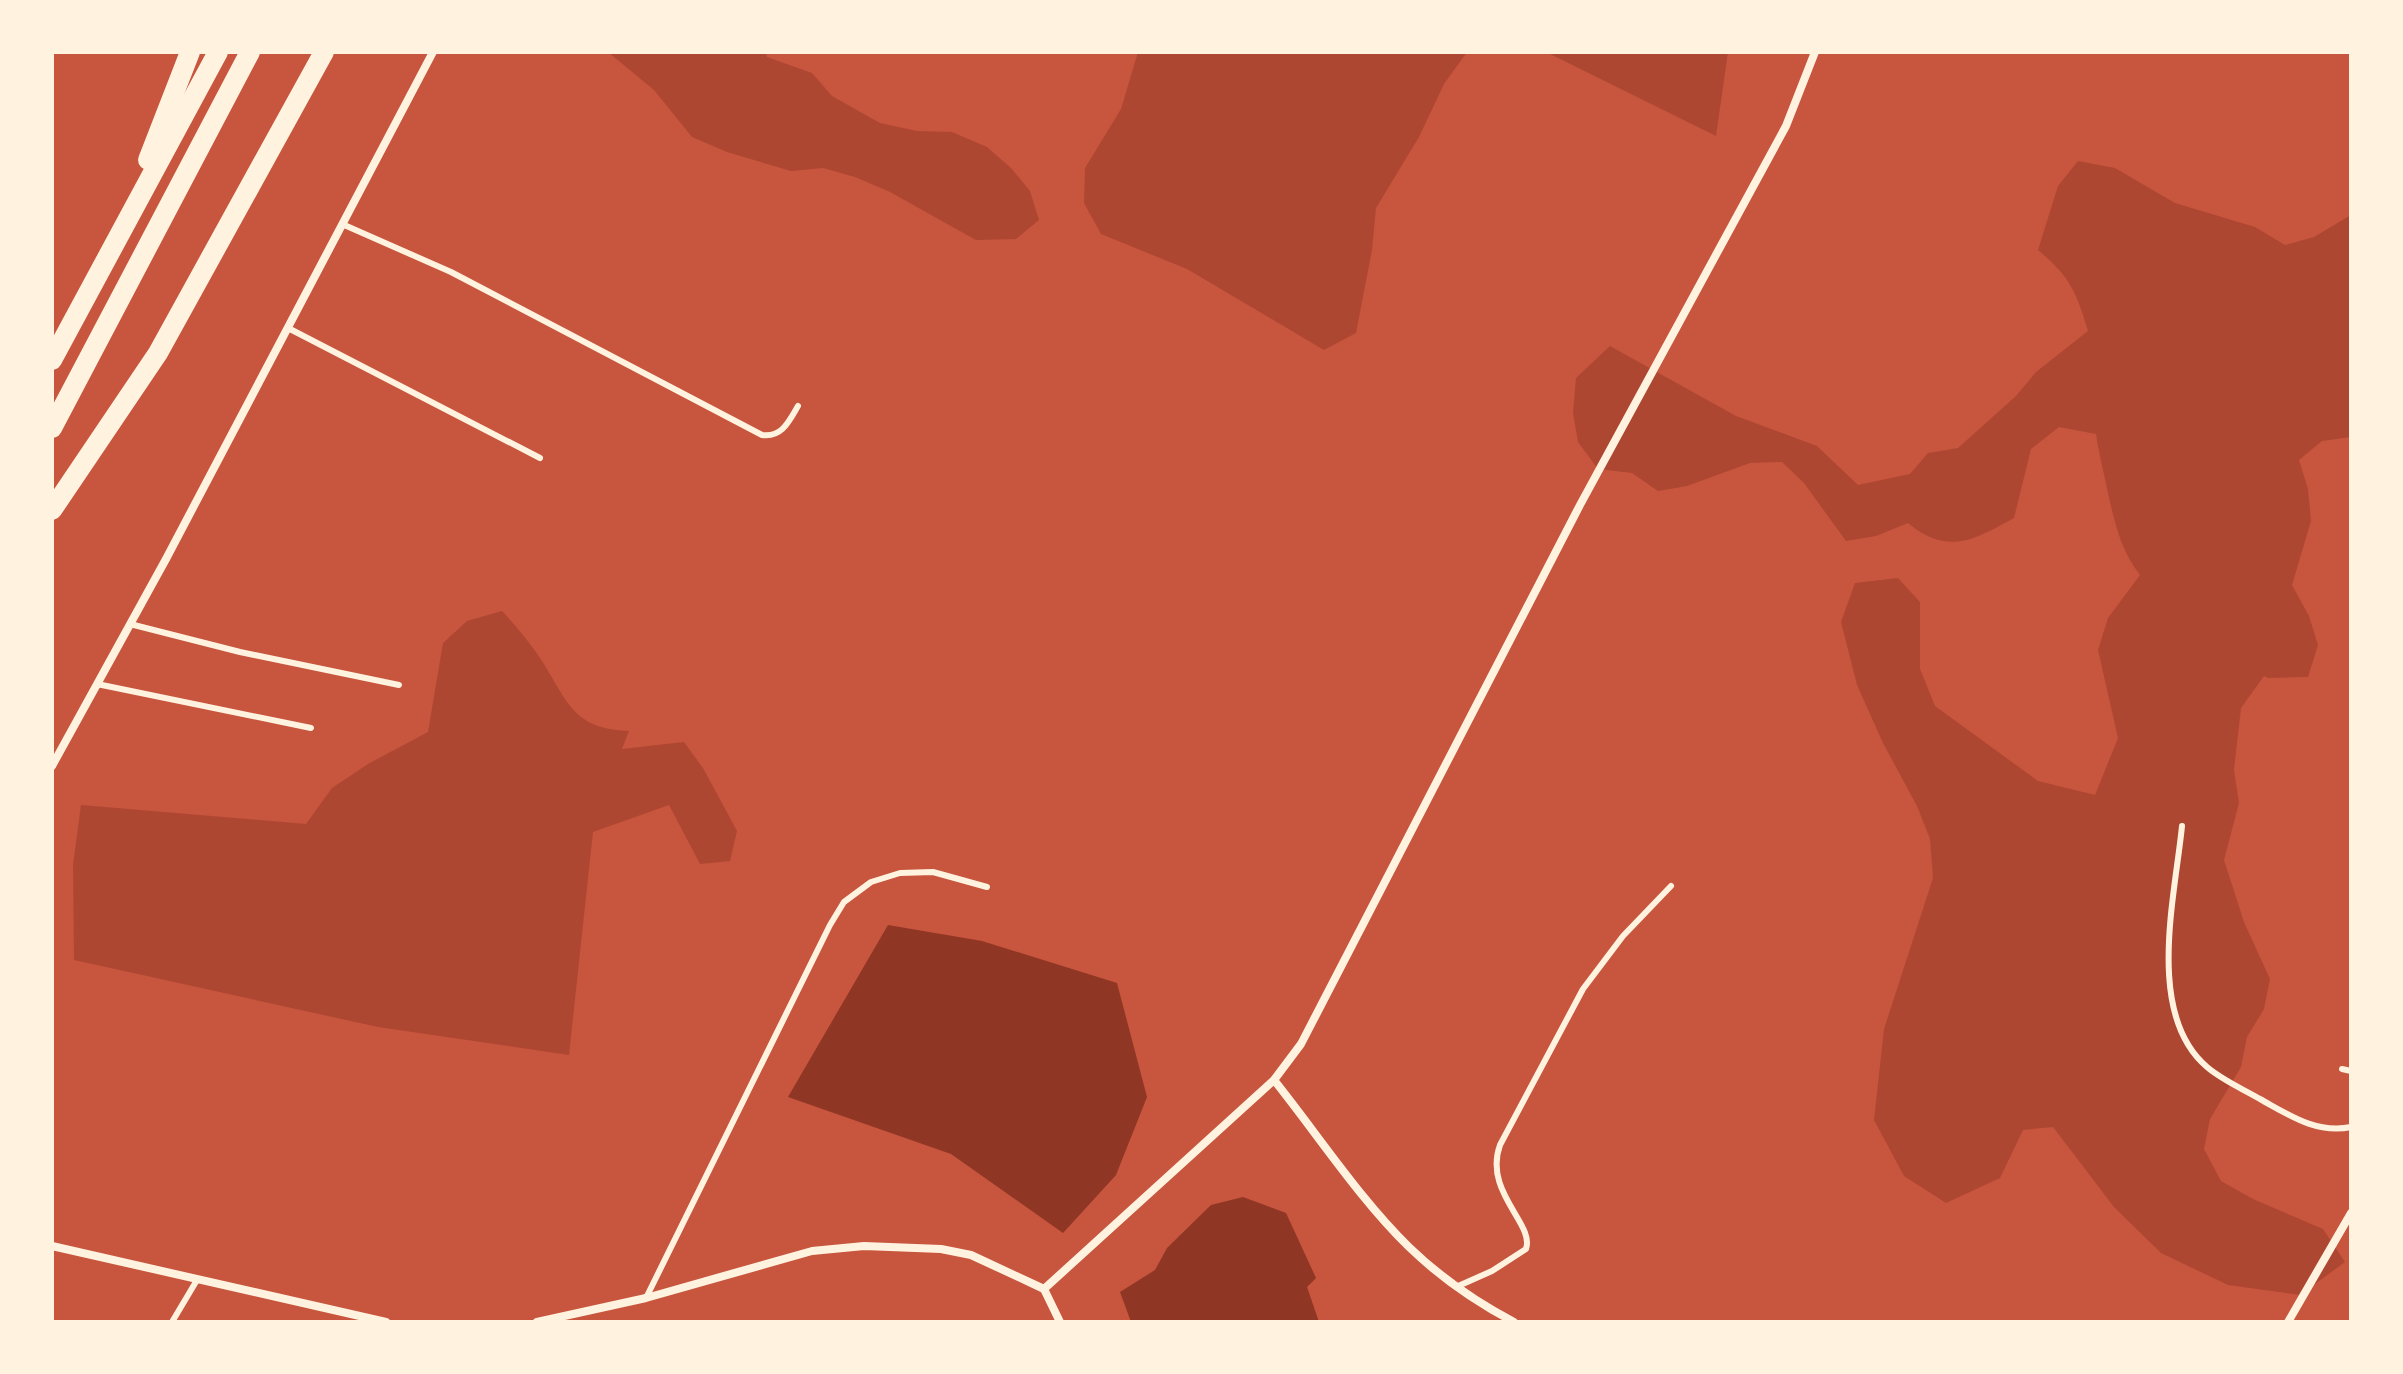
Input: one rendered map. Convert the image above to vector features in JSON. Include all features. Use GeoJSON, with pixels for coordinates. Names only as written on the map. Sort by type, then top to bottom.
{"type":"FeatureCollection","features":[{"type":"Feature","properties":{"kind":"highway"},"geometry":{"type":"LineString","coordinates":[[116,243],[190,52]]}},
{"type":"Feature","properties":{"kind":"highway"},"geometry":{"type":"LineString","coordinates":[[52,360],[218,52]]}},
{"type":"Feature","properties":{"kind":"highway"},"geometry":{"type":"LineString","coordinates":[[52,428],[250,52]]}},
{"type":"Feature","properties":{"kind":"highway"},"geometry":{"type":"LineString","coordinates":[[52,510],[158,353],[324,52]]}},
{"type":"Feature","properties":{"kind":"street"},"geometry":{"type":"LineString","coordinates":[[52,766],[433,52]]}},
{"type":"Feature","properties":{"kind":"street"},"geometry":{"type":"LineString","coordinates":[[1044,1289],[1274,1080],[1301,1044],[1580,505],[1786,126],[1815,52]]}},
{"type":"Feature","properties":{"kind":"street"},"geometry":{"type":"LineString","coordinates":[[1274,1080],[1400,1237],[1456,1287],[1514,1322]]}},
{"type":"Feature","properties":{"kind":"street"},"geometry":{"type":"LineString","coordinates":[[2288,1322],[2351,1213]]}},
{"type":"Feature","properties":{"kind":"street"},"geometry":{"type":"LineString","coordinates":[[52,1246],[386,1322]]}},
{"type":"Feature","properties":{"kind":"street"},"geometry":{"type":"LineString","coordinates":[[537,1322],[646,1298],[812,1251],[864,1246],[930,1248],[971,1255],[1044,1289],[1060,1322]]}},
{"type":"Feature","properties":{"kind":"lane"},"geometry":{"type":"LineString","coordinates":[[342,224],[451,272],[762,435],[779,433],[798,406]]}},
{"type":"Feature","properties":{"kind":"lane"},"geometry":{"type":"LineString","coordinates":[[288,328],[540,458]]}},
{"type":"Feature","properties":{"kind":"lane"},"geometry":{"type":"LineString","coordinates":[[130,624],[240,652],[399,685]]}},
{"type":"Feature","properties":{"kind":"lane"},"geometry":{"type":"LineString","coordinates":[[97,684],[311,728]]}},
{"type":"Feature","properties":{"kind":"lane"},"geometry":{"type":"LineString","coordinates":[[2182,826],[2167,967],[2174,1015],[2188,1045],[2207,1067],[2300,1122],[2339,1130],[2351,1127]]}},
{"type":"Feature","properties":{"kind":"lane"},"geometry":{"type":"LineString","coordinates":[[646,1298],[844,902],[871,882],[900,873],[933,872],[987,887]]}},
{"type":"Feature","properties":{"kind":"lane"},"geometry":{"type":"LineString","coordinates":[[1456,1287],[1492,1271],[1526,1249],[1528,1239],[1495,1172],[1500,1145],[1583,989],[1623,936],[1671,886]]}},
{"type":"Feature","properties":{"kind":"lane"},"geometry":{"type":"LineString","coordinates":[[2342,1069],[2351,1071]]}},
{"type":"Feature","properties":{"kind":"lane"},"geometry":{"type":"LineString","coordinates":[[172,1322],[197,1280]]}},
{"type":"Feature","properties":{"kind":"shaded area"},"geometry":{"type":"Polygon","coordinates":[[[608,52],[766,52],[767,57],[812,73],[832,96],[880,123],[917,131],[952,132],[987,147],[1011,168],[1030,191],[1039,220],[1016,239],[976,240],[890,192],[855,177],[823,168],[791,171],[727,152],[692,137],[654,90],[608,52]]]}},
{"type":"Feature","properties":{"kind":"shaded area"},"geometry":{"type":"Polygon","coordinates":[[[1138,52],[1467,52],[1444,84],[1419,137],[1376,208],[1372,250],[1356,333],[1324,350],[1187,269],[1101,234],[1084,203],[1085,168],[1121,109],[1138,52]]]}},
{"type":"Feature","properties":{"kind":"shaded area"},"geometry":{"type":"Polygon","coordinates":[[[1546,52],[1728,52],[1716,136],[1546,52]]]}},
{"type":"Feature","properties":{"kind":"shaded area"},"geometry":{"type":"Polygon","coordinates":[[[2078,161],[2115,168],[2175,203],[2255,227],[2285,245],[2314,237],[2351,215],[2351,437],[2322,441],[2299,460],[2308,489],[2311,521],[2292,585],[2309,616],[2318,645],[2308,677],[2264,676],[2241,708],[2234,770],[2239,803],[2224,860],[2244,922],[2270,979],[2264,1009],[2247,1037],[2241,1067],[2210,1119],[2204,1149],[2221,1181],[2253,1199],[2323,1229],[2345,1262],[2300,1295],[2228,1285],[2161,1253],[2114,1207],[2053,1127],[2023,1130],[2000,1178],[1946,1203],[1904,1176],[1874,1120],[1884,1029],[1933,878],[1930,839],[1857,685],[1841,622],[1855,583],[1898,578],[1920,602],[1920,669],[1935,706],[2038,781],[2095,795],[2118,738],[2098,650],[2108,618],[2140,575],[2117,529],[2096,434],[2059,427],[2031,449],[2014,518],[1973,538],[1949,542],[1922,533],[1908,523],[1876,536],[1846,541],[1804,483],[1782,462],[1750,463],[1687,486],[1658,491],[1632,473],[1598,469],[1578,442],[1573,413],[1576,378],[1610,346],[1736,416],[1817,446],[1858,485],[1910,474],[1928,453],[1958,448],[2016,396],[2036,372],[2088,331],[2070,286],[2058,268],[2038,250],[2058,186],[2078,161]]]}},
{"type":"Feature","properties":{"kind":"shaded area"},"geometry":{"type":"Polygon","coordinates":[[[502,611],[533,648],[574,711],[595,725],[629,731],[622,749],[684,742],[703,768],[737,831],[730,861],[700,864],[669,805],[593,832],[569,1055],[378,1027],[74,960],[73,865],[81,805],[306,824],[332,788],[368,764],[428,732],[443,643],[467,621],[502,611]]]}},
{"type":"Feature","properties":{"kind":"shaded area"},"geometry":{"type":"Polygon","coordinates":[[[888,925],[982,941],[1117,983],[1147,1097],[1116,1175],[1063,1233],[951,1154],[788,1097],[888,925]]]}},
{"type":"Feature","properties":{"kind":"shaded area"},"geometry":{"type":"Polygon","coordinates":[[[1243,1197],[1286,1213],[1316,1278],[1307,1287],[1319,1322],[1131,1322],[1120,1292],[1155,1270],[1167,1248],[1211,1205],[1243,1197]]]}}]}
